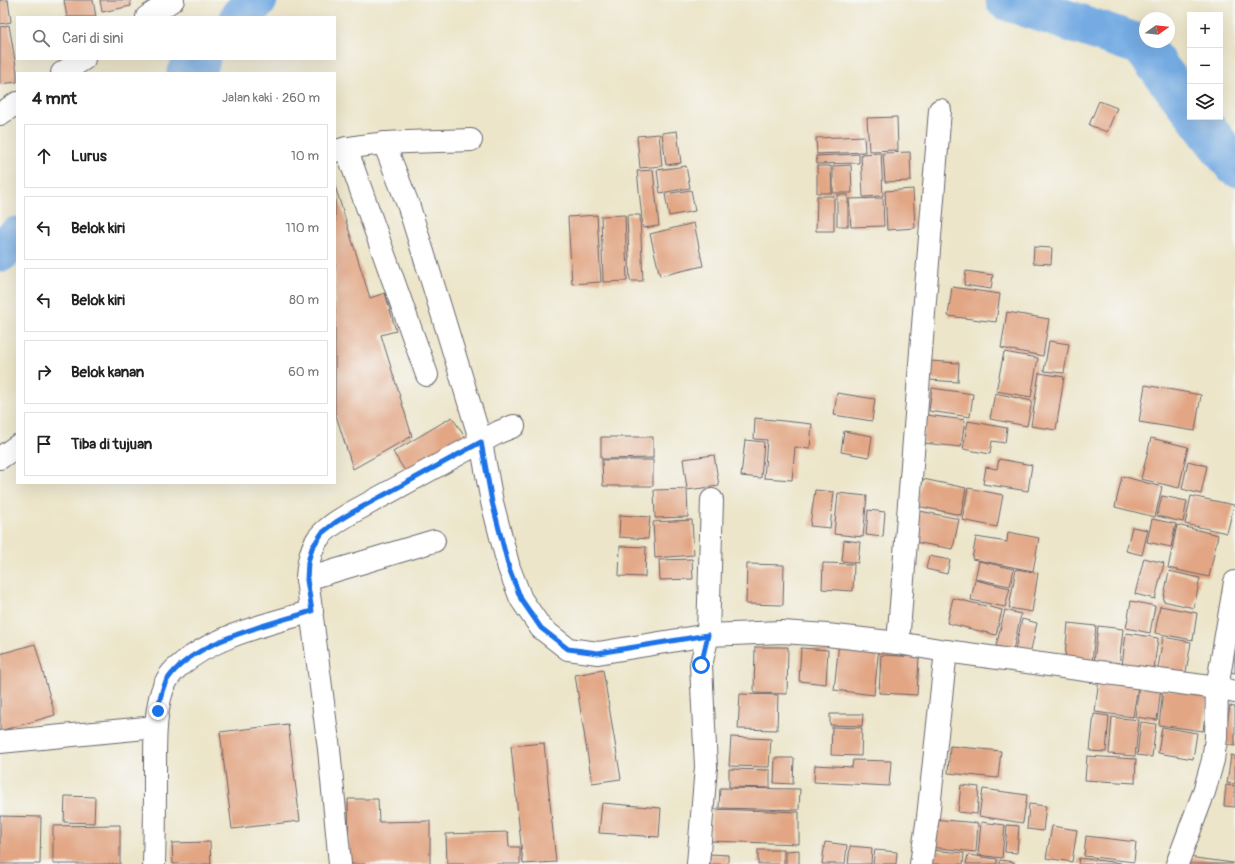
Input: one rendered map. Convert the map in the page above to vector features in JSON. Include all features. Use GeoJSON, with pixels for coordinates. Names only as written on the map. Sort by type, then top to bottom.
{"type":"FeatureCollection","features":[{"type":"Feature","properties":{"kind":"street"},"geometry":{"type":"LineString","coordinates":[[149,16],[173,0]]}},
{"type":"Feature","properties":{"kind":"street"},"geometry":{"type":"LineString","coordinates":[[64,72],[82,60]]}},
{"type":"Feature","properties":{"kind":"street"},"geometry":{"type":"LineString","coordinates":[[0,114],[16,104]]}},
{"type":"Feature","properties":{"kind":"street"},"geometry":{"type":"LineString","coordinates":[[898,643],[940,110]]}},
{"type":"Feature","properties":{"kind":"street"},"geometry":{"type":"LineString","coordinates":[[428,375],[341,150],[384,143],[470,140]]}},
{"type":"Feature","properties":{"kind":"street"},"geometry":{"type":"LineString","coordinates":[[384,143],[409,208],[481,442],[492,502],[509,568],[521,599],[541,628],[568,649],[598,653],[708,635],[804,633],[898,643],[1226,690]]}},
{"type":"Feature","properties":{"kind":"street"},"geometry":{"type":"LineString","coordinates":[[340,864],[329,749],[307,580],[308,562],[312,548],[322,533],[351,513],[498,432],[514,426]]}},
{"type":"Feature","properties":{"kind":"street"},"geometry":{"type":"LineString","coordinates":[[0,458],[16,447]]}},
{"type":"Feature","properties":{"kind":"street"},"geometry":{"type":"LineString","coordinates":[[698,864],[706,767],[701,665],[708,635],[712,500]]}},
{"type":"Feature","properties":{"kind":"street"},"geometry":{"type":"LineString","coordinates":[[307,580],[434,541]]}},
{"type":"Feature","properties":{"kind":"street"},"geometry":{"type":"LineString","coordinates":[[1177,864],[1204,792],[1213,760],[1226,690],[1235,582]]}},
{"type":"Feature","properties":{"kind":"street"},"geometry":{"type":"LineString","coordinates":[[154,864],[156,727],[163,687],[177,668],[190,657],[210,645],[236,635],[312,611]]}},
{"type":"Feature","properties":{"kind":"street"},"geometry":{"type":"LineString","coordinates":[[921,864],[928,817],[946,651]]}},
{"type":"Feature","properties":{"kind":"street"},"geometry":{"type":"LineString","coordinates":[[0,742],[156,727]]}},
{"type":"Feature","properties":{"kind":"building"},"geometry":{"type":"Polygon","coordinates":[[[0,0],[8,0],[11,22],[0,24],[0,0]]]}},
{"type":"Feature","properties":{"kind":"building"},"geometry":{"type":"Polygon","coordinates":[[[64,0],[93,0],[96,16],[67,16],[64,0]]]}},
{"type":"Feature","properties":{"kind":"building"},"geometry":{"type":"Polygon","coordinates":[[[100,0],[130,0],[131,6],[102,12],[100,0]]]}},
{"type":"Feature","properties":{"kind":"building"},"geometry":{"type":"Polygon","coordinates":[[[9,25],[17,72],[16,82],[0,84],[0,27],[9,25]]]}},
{"type":"Feature","properties":{"kind":"building"},"geometry":{"type":"Polygon","coordinates":[[[1099,101],[1117,108],[1107,132],[1089,125],[1099,101]]]}},
{"type":"Feature","properties":{"kind":"building"},"geometry":{"type":"Polygon","coordinates":[[[897,117],[898,150],[869,151],[867,118],[897,117]]]}},
{"type":"Feature","properties":{"kind":"building"},"geometry":{"type":"Polygon","coordinates":[[[677,131],[681,163],[666,165],[662,133],[677,131]]]}},
{"type":"Feature","properties":{"kind":"building"},"geometry":{"type":"Polygon","coordinates":[[[659,134],[662,166],[640,168],[637,136],[659,134]]]}},
{"type":"Feature","properties":{"kind":"building"},"geometry":{"type":"Polygon","coordinates":[[[864,136],[865,152],[817,154],[816,138],[864,136]]]}},
{"type":"Feature","properties":{"kind":"building"},"geometry":{"type":"Polygon","coordinates":[[[910,152],[911,181],[885,182],[883,153],[910,152]]]}},
{"type":"Feature","properties":{"kind":"building"},"geometry":{"type":"Polygon","coordinates":[[[881,153],[883,196],[863,197],[861,154],[881,153]]]}},
{"type":"Feature","properties":{"kind":"building"},"geometry":{"type":"Polygon","coordinates":[[[859,154],[859,163],[817,164],[816,156],[859,154]]]}},
{"type":"Feature","properties":{"kind":"building"},"geometry":{"type":"Polygon","coordinates":[[[851,165],[852,193],[833,193],[833,166],[851,165]]]}},
{"type":"Feature","properties":{"kind":"building"},"geometry":{"type":"Polygon","coordinates":[[[686,166],[690,188],[660,193],[657,170],[686,166]]]}},
{"type":"Feature","properties":{"kind":"building"},"geometry":{"type":"Polygon","coordinates":[[[817,166],[831,166],[832,193],[817,193],[817,166]]]}},
{"type":"Feature","properties":{"kind":"building"},"geometry":{"type":"Polygon","coordinates":[[[653,170],[659,226],[643,228],[637,171],[653,170]]]}},
{"type":"Feature","properties":{"kind":"building"},"geometry":{"type":"Polygon","coordinates":[[[336,189],[370,298],[385,293],[396,331],[381,335],[412,436],[353,469],[336,415],[336,189]]]}},
{"type":"Feature","properties":{"kind":"building"},"geometry":{"type":"Polygon","coordinates":[[[913,189],[915,228],[887,230],[885,191],[913,189]]]}},
{"type":"Feature","properties":{"kind":"building"},"geometry":{"type":"Polygon","coordinates":[[[691,190],[695,211],[669,216],[665,194],[691,190]]]}},
{"type":"Feature","properties":{"kind":"building"},"geometry":{"type":"Polygon","coordinates":[[[837,195],[848,195],[848,226],[837,226],[837,195]]]}},
{"type":"Feature","properties":{"kind":"building"},"geometry":{"type":"Polygon","coordinates":[[[817,196],[834,196],[834,231],[816,231],[817,196]]]}},
{"type":"Feature","properties":{"kind":"building"},"geometry":{"type":"Polygon","coordinates":[[[883,198],[884,226],[851,227],[849,199],[883,198]]]}},
{"type":"Feature","properties":{"kind":"building"},"geometry":{"type":"Polygon","coordinates":[[[597,215],[601,282],[572,284],[568,217],[597,215]]]}},
{"type":"Feature","properties":{"kind":"building"},"geometry":{"type":"Polygon","coordinates":[[[625,215],[627,281],[603,282],[601,216],[625,215]]]}},
{"type":"Feature","properties":{"kind":"building"},"geometry":{"type":"Polygon","coordinates":[[[627,215],[640,215],[643,281],[630,281],[627,215]]]}},
{"type":"Feature","properties":{"kind":"building"},"geometry":{"type":"Polygon","coordinates":[[[694,223],[703,266],[660,276],[650,234],[694,223]]]}},
{"type":"Feature","properties":{"kind":"building"},"geometry":{"type":"Polygon","coordinates":[[[1034,247],[1052,248],[1051,264],[1033,263],[1034,247]]]}},
{"type":"Feature","properties":{"kind":"building"},"geometry":{"type":"Polygon","coordinates":[[[966,271],[993,275],[991,289],[964,285],[966,271]]]}},
{"type":"Feature","properties":{"kind":"building"},"geometry":{"type":"Polygon","coordinates":[[[952,287],[1000,294],[996,322],[948,316],[952,287]]]}},
{"type":"Feature","properties":{"kind":"building"},"geometry":{"type":"Polygon","coordinates":[[[1007,312],[1049,319],[1043,356],[1001,348],[1007,312]]]}},
{"type":"Feature","properties":{"kind":"building"},"geometry":{"type":"Polygon","coordinates":[[[1049,341],[1069,344],[1064,373],[1044,371],[1049,341]]]}},
{"type":"Feature","properties":{"kind":"building"},"geometry":{"type":"Polygon","coordinates":[[[1004,352],[1038,358],[1031,397],[996,391],[1004,352]]]}},
{"type":"Feature","properties":{"kind":"building"},"geometry":{"type":"Polygon","coordinates":[[[930,361],[959,363],[958,382],[929,380],[930,361]]]}},
{"type":"Feature","properties":{"kind":"building"},"geometry":{"type":"Polygon","coordinates":[[[1039,373],[1064,377],[1056,430],[1031,426],[1039,373]]]}},
{"type":"Feature","properties":{"kind":"building"},"geometry":{"type":"Polygon","coordinates":[[[1145,385],[1201,395],[1195,431],[1139,422],[1145,385]]]}},
{"type":"Feature","properties":{"kind":"building"},"geometry":{"type":"Polygon","coordinates":[[[932,388],[973,394],[970,417],[929,411],[932,388]]]}},
{"type":"Feature","properties":{"kind":"building"},"geometry":{"type":"Polygon","coordinates":[[[837,393],[875,399],[872,421],[834,415],[837,393]]]}},
{"type":"Feature","properties":{"kind":"building"},"geometry":{"type":"Polygon","coordinates":[[[995,393],[1032,401],[1027,426],[990,419],[995,393]]]}},
{"type":"Feature","properties":{"kind":"building"},"geometry":{"type":"Polygon","coordinates":[[[926,415],[965,420],[961,447],[923,443],[926,415]]]}},
{"type":"Feature","properties":{"kind":"building"},"geometry":{"type":"Polygon","coordinates":[[[452,417],[466,439],[407,474],[393,452],[452,417]]]}},
{"type":"Feature","properties":{"kind":"building"},"geometry":{"type":"Polygon","coordinates":[[[755,418],[812,424],[810,448],[795,447],[792,480],[764,478],[767,440],[754,439],[755,418]]]}},
{"type":"Feature","properties":{"kind":"building"},"geometry":{"type":"Polygon","coordinates":[[[968,421],[1007,428],[1005,443],[992,441],[990,454],[963,449],[968,421]]]}},
{"type":"Feature","properties":{"kind":"building"},"geometry":{"type":"Polygon","coordinates":[[[844,431],[872,436],[869,457],[841,452],[844,431]]]}},
{"type":"Feature","properties":{"kind":"building"},"geometry":{"type":"Polygon","coordinates":[[[601,437],[653,437],[653,458],[601,459],[601,437]]]}},
{"type":"Feature","properties":{"kind":"building"},"geometry":{"type":"Polygon","coordinates":[[[1151,438],[1188,447],[1179,488],[1141,479],[1151,438]]]}},
{"type":"Feature","properties":{"kind":"building"},"geometry":{"type":"Polygon","coordinates":[[[745,440],[764,442],[761,478],[741,476],[745,440]]]}},
{"type":"Feature","properties":{"kind":"building"},"geometry":{"type":"Polygon","coordinates":[[[714,455],[719,486],[687,490],[688,517],[655,518],[654,490],[687,489],[683,459],[714,455]]]}},
{"type":"Feature","properties":{"kind":"building"},"geometry":{"type":"Polygon","coordinates":[[[999,459],[1032,465],[1028,491],[983,484],[986,467],[997,469],[999,459]]]}},
{"type":"Feature","properties":{"kind":"building"},"geometry":{"type":"Polygon","coordinates":[[[602,460],[653,460],[653,486],[603,486],[602,460]]]}},
{"type":"Feature","properties":{"kind":"building"},"geometry":{"type":"Polygon","coordinates":[[[1188,461],[1207,466],[1201,494],[1182,489],[1188,461]]]}},
{"type":"Feature","properties":{"kind":"building"},"geometry":{"type":"Polygon","coordinates":[[[1122,476],[1162,487],[1155,517],[1115,507],[1122,476]]]}},
{"type":"Feature","properties":{"kind":"building"},"geometry":{"type":"Polygon","coordinates":[[[923,479],[966,488],[961,515],[917,506],[923,479]]]}},
{"type":"Feature","properties":{"kind":"building"},"geometry":{"type":"Polygon","coordinates":[[[968,488],[1003,495],[997,527],[962,520],[968,488]]]}},
{"type":"Feature","properties":{"kind":"building"},"geometry":{"type":"Polygon","coordinates":[[[815,490],[834,492],[830,528],[810,526],[815,490]]]}},
{"type":"Feature","properties":{"kind":"building"},"geometry":{"type":"Polygon","coordinates":[[[838,493],[867,496],[863,537],[834,534],[838,493]]]}},
{"type":"Feature","properties":{"kind":"building"},"geometry":{"type":"Polygon","coordinates":[[[1162,496],[1187,501],[1183,522],[1157,516],[1162,496]]]}},
{"type":"Feature","properties":{"kind":"building"},"geometry":{"type":"Polygon","coordinates":[[[1191,496],[1234,505],[1227,533],[1185,524],[1191,496]]]}},
{"type":"Feature","properties":{"kind":"building"},"geometry":{"type":"Polygon","coordinates":[[[868,510],[885,512],[883,537],[866,535],[868,510]]]}},
{"type":"Feature","properties":{"kind":"building"},"geometry":{"type":"Polygon","coordinates":[[[920,511],[959,519],[953,549],[914,542],[920,511]]]}},
{"type":"Feature","properties":{"kind":"building"},"geometry":{"type":"Polygon","coordinates":[[[620,515],[650,517],[648,539],[619,537],[620,515]]]}},
{"type":"Feature","properties":{"kind":"building"},"geometry":{"type":"Polygon","coordinates":[[[1152,519],[1176,524],[1171,547],[1147,542],[1152,519]]]}},
{"type":"Feature","properties":{"kind":"building"},"geometry":{"type":"Polygon","coordinates":[[[692,520],[694,555],[655,558],[653,522],[692,520]]]}},
{"type":"Feature","properties":{"kind":"building"},"geometry":{"type":"Polygon","coordinates":[[[1177,525],[1218,535],[1209,577],[1168,568],[1177,525]]]}},
{"type":"Feature","properties":{"kind":"building"},"geometry":{"type":"Polygon","coordinates":[[[1132,527],[1148,530],[1142,555],[1126,551],[1132,527]]]}},
{"type":"Feature","properties":{"kind":"building"},"geometry":{"type":"Polygon","coordinates":[[[1008,532],[1039,538],[1033,571],[972,559],[976,537],[1007,542],[1008,532]]]}},
{"type":"Feature","properties":{"kind":"building"},"geometry":{"type":"Polygon","coordinates":[[[844,540],[860,542],[858,563],[842,561],[844,540]]]}},
{"type":"Feature","properties":{"kind":"building"},"geometry":{"type":"Polygon","coordinates":[[[620,546],[646,547],[645,577],[619,576],[620,546]]]}},
{"type":"Feature","properties":{"kind":"building"},"geometry":{"type":"Polygon","coordinates":[[[929,556],[950,560],[947,574],[926,569],[929,556]]]}},
{"type":"Feature","properties":{"kind":"building"},"geometry":{"type":"Polygon","coordinates":[[[1144,558],[1164,563],[1155,599],[1135,594],[1144,558]]]}},
{"type":"Feature","properties":{"kind":"building"},"geometry":{"type":"Polygon","coordinates":[[[692,559],[693,579],[660,580],[659,560],[692,559]]]}},
{"type":"Feature","properties":{"kind":"building"},"geometry":{"type":"Polygon","coordinates":[[[979,561],[1014,569],[1010,586],[975,579],[979,561]]]}},
{"type":"Feature","properties":{"kind":"building"},"geometry":{"type":"Polygon","coordinates":[[[823,563],[854,564],[853,591],[822,589],[823,563]]]}},
{"type":"Feature","properties":{"kind":"building"},"geometry":{"type":"Polygon","coordinates":[[[747,564],[784,565],[783,605],[746,604],[747,564]]]}},
{"type":"Feature","properties":{"kind":"building"},"geometry":{"type":"Polygon","coordinates":[[[1016,569],[1038,573],[1032,612],[1009,608],[1016,569]]]}},
{"type":"Feature","properties":{"kind":"building"},"geometry":{"type":"Polygon","coordinates":[[[1169,571],[1200,578],[1194,608],[1163,601],[1169,571]]]}},
{"type":"Feature","properties":{"kind":"building"},"geometry":{"type":"Polygon","coordinates":[[[975,580],[1010,588],[1005,607],[971,600],[975,580]]]}},
{"type":"Feature","properties":{"kind":"building"},"geometry":{"type":"Polygon","coordinates":[[[953,598],[1002,610],[996,635],[947,623],[953,598]]]}},
{"type":"Feature","properties":{"kind":"building"},"geometry":{"type":"Polygon","coordinates":[[[1131,601],[1155,606],[1150,633],[1126,628],[1131,601]]]}},
{"type":"Feature","properties":{"kind":"building"},"geometry":{"type":"Polygon","coordinates":[[[1160,606],[1197,613],[1193,640],[1155,633],[1160,606]]]}},
{"type":"Feature","properties":{"kind":"building"},"geometry":{"type":"Polygon","coordinates":[[[1005,610],[1021,614],[1013,650],[996,646],[1005,610]]]}},
{"type":"Feature","properties":{"kind":"building"},"geometry":{"type":"Polygon","coordinates":[[[1022,619],[1037,623],[1030,654],[1015,650],[1022,619]]]}},
{"type":"Feature","properties":{"kind":"building"},"geometry":{"type":"Polygon","coordinates":[[[1068,623],[1096,626],[1092,661],[1065,657],[1068,623]]]}},
{"type":"Feature","properties":{"kind":"building"},"geometry":{"type":"Polygon","coordinates":[[[1098,626],[1123,629],[1119,665],[1094,662],[1098,626]]]}},
{"type":"Feature","properties":{"kind":"building"},"geometry":{"type":"Polygon","coordinates":[[[1126,633],[1158,638],[1154,669],[1122,665],[1126,633]]]}},
{"type":"Feature","properties":{"kind":"building"},"geometry":{"type":"Polygon","coordinates":[[[1163,637],[1191,642],[1185,678],[1157,674],[1163,637]]]}},
{"type":"Feature","properties":{"kind":"building"},"geometry":{"type":"Polygon","coordinates":[[[1235,641],[1235,673],[1227,671],[1235,641]]]}},
{"type":"Feature","properties":{"kind":"building"},"geometry":{"type":"Polygon","coordinates":[[[839,642],[879,647],[874,695],[834,690],[839,642]]]}},
{"type":"Feature","properties":{"kind":"building"},"geometry":{"type":"Polygon","coordinates":[[[35,644],[55,715],[0,731],[0,654],[35,644]]]}},
{"type":"Feature","properties":{"kind":"building"},"geometry":{"type":"Polygon","coordinates":[[[755,647],[788,647],[787,694],[754,693],[755,647]]]}},
{"type":"Feature","properties":{"kind":"building"},"geometry":{"type":"Polygon","coordinates":[[[801,648],[828,650],[826,684],[799,681],[801,648]]]}},
{"type":"Feature","properties":{"kind":"building"},"geometry":{"type":"Polygon","coordinates":[[[881,655],[919,657],[917,695],[879,693],[881,655]]]}},
{"type":"Feature","properties":{"kind":"building"},"geometry":{"type":"Polygon","coordinates":[[[603,670],[621,779],[592,783],[575,675],[603,670]]]}},
{"type":"Feature","properties":{"kind":"building"},"geometry":{"type":"Polygon","coordinates":[[[1099,678],[1138,684],[1133,717],[1095,712],[1099,678]]]}},
{"type":"Feature","properties":{"kind":"building"},"geometry":{"type":"Polygon","coordinates":[[[1139,685],[1161,688],[1157,720],[1135,717],[1139,685]]]}},
{"type":"Feature","properties":{"kind":"building"},"geometry":{"type":"Polygon","coordinates":[[[1163,689],[1208,694],[1203,731],[1159,725],[1163,689]]]}},
{"type":"Feature","properties":{"kind":"building"},"geometry":{"type":"Polygon","coordinates":[[[740,694],[778,695],[777,730],[738,729],[740,694]]]}},
{"type":"Feature","properties":{"kind":"building"},"geometry":{"type":"Polygon","coordinates":[[[1230,706],[1235,707],[1235,746],[1224,744],[1230,706]]]}},
{"type":"Feature","properties":{"kind":"building"},"geometry":{"type":"Polygon","coordinates":[[[830,714],[863,714],[862,726],[830,725],[830,714]]]}},
{"type":"Feature","properties":{"kind":"building"},"geometry":{"type":"Polygon","coordinates":[[[1094,714],[1109,716],[1106,752],[1090,751],[1094,714]]]}},
{"type":"Feature","properties":{"kind":"building"},"geometry":{"type":"Polygon","coordinates":[[[1112,717],[1139,720],[1135,756],[1109,754],[1112,717]]]}},
{"type":"Feature","properties":{"kind":"building"},"geometry":{"type":"Polygon","coordinates":[[[1141,722],[1156,724],[1152,757],[1137,755],[1141,722]]]}},
{"type":"Feature","properties":{"kind":"building"},"geometry":{"type":"Polygon","coordinates":[[[288,724],[300,821],[232,829],[220,732],[288,724]]]}},
{"type":"Feature","properties":{"kind":"building"},"geometry":{"type":"Polygon","coordinates":[[[832,727],[862,728],[861,756],[831,755],[832,727]]]}},
{"type":"Feature","properties":{"kind":"building"},"geometry":{"type":"Polygon","coordinates":[[[1162,727],[1197,733],[1193,759],[1158,753],[1162,727]]]}},
{"type":"Feature","properties":{"kind":"building"},"geometry":{"type":"Polygon","coordinates":[[[731,737],[771,739],[769,767],[729,766],[731,737]]]}},
{"type":"Feature","properties":{"kind":"building"},"geometry":{"type":"Polygon","coordinates":[[[544,743],[556,862],[523,864],[511,746],[544,743]]]}},
{"type":"Feature","properties":{"kind":"building"},"geometry":{"type":"Polygon","coordinates":[[[950,746],[1001,751],[998,778],[948,773],[950,746]]]}},
{"type":"Feature","properties":{"kind":"building"},"geometry":{"type":"Polygon","coordinates":[[[1231,755],[1235,756],[1235,784],[1227,783],[1231,755]]]}},
{"type":"Feature","properties":{"kind":"building"},"geometry":{"type":"Polygon","coordinates":[[[1087,756],[1136,759],[1135,783],[1085,780],[1087,756]]]}},
{"type":"Feature","properties":{"kind":"building"},"geometry":{"type":"Polygon","coordinates":[[[775,758],[794,758],[793,784],[774,783],[775,758]]]}},
{"type":"Feature","properties":{"kind":"building"},"geometry":{"type":"Polygon","coordinates":[[[853,760],[891,761],[889,786],[814,782],[815,765],[852,767],[853,760]]]}},
{"type":"Feature","properties":{"kind":"building"},"geometry":{"type":"Polygon","coordinates":[[[729,769],[770,770],[770,788],[729,787],[729,769]]]}},
{"type":"Feature","properties":{"kind":"building"},"geometry":{"type":"Polygon","coordinates":[[[961,785],[979,787],[977,814],[958,812],[961,785]]]}},
{"type":"Feature","properties":{"kind":"building"},"geometry":{"type":"Polygon","coordinates":[[[1226,785],[1235,786],[1235,807],[1224,806],[1226,785]]]}},
{"type":"Feature","properties":{"kind":"building"},"geometry":{"type":"Polygon","coordinates":[[[720,788],[800,789],[799,810],[719,808],[720,788]]]}},
{"type":"Feature","properties":{"kind":"building"},"geometry":{"type":"Polygon","coordinates":[[[983,789],[1027,795],[1023,823],[979,816],[983,789]]]}},
{"type":"Feature","properties":{"kind":"building"},"geometry":{"type":"Polygon","coordinates":[[[65,796],[95,797],[94,823],[64,822],[65,796]]]}},
{"type":"Feature","properties":{"kind":"building"},"geometry":{"type":"Polygon","coordinates":[[[348,799],[378,799],[379,822],[430,821],[430,864],[349,864],[348,799]]]}},
{"type":"Feature","properties":{"kind":"building"},"geometry":{"type":"Polygon","coordinates":[[[602,803],[661,808],[659,837],[599,833],[602,803]]]}},
{"type":"Feature","properties":{"kind":"building"},"geometry":{"type":"Polygon","coordinates":[[[1029,804],[1046,806],[1043,831],[1027,829],[1029,804]]]}},
{"type":"Feature","properties":{"kind":"building"},"geometry":{"type":"Polygon","coordinates":[[[712,809],[799,812],[799,844],[710,841],[712,809]]]}},
{"type":"Feature","properties":{"kind":"building"},"geometry":{"type":"Polygon","coordinates":[[[0,816],[41,817],[40,864],[0,864],[0,816]]]}},
{"type":"Feature","properties":{"kind":"building"},"geometry":{"type":"Polygon","coordinates":[[[932,819],[978,823],[976,852],[929,847],[932,819]]]}},
{"type":"Feature","properties":{"kind":"building"},"geometry":{"type":"Polygon","coordinates":[[[981,822],[1005,825],[1002,858],[978,855],[981,822]]]}},
{"type":"Feature","properties":{"kind":"building"},"geometry":{"type":"Polygon","coordinates":[[[120,825],[120,864],[53,864],[53,826],[120,825]]]}},
{"type":"Feature","properties":{"kind":"building"},"geometry":{"type":"Polygon","coordinates":[[[1007,825],[1019,826],[1017,853],[1005,852],[1007,825]]]}},
{"type":"Feature","properties":{"kind":"building"},"geometry":{"type":"Polygon","coordinates":[[[1052,826],[1077,830],[1072,862],[1046,858],[1052,826]]]}},
{"type":"Feature","properties":{"kind":"building"},"geometry":{"type":"Polygon","coordinates":[[[508,832],[509,847],[520,847],[520,864],[447,864],[446,834],[508,832]]]}},
{"type":"Feature","properties":{"kind":"building"},"geometry":{"type":"Polygon","coordinates":[[[1086,836],[1136,842],[1134,862],[1084,856],[1086,836]]]}},
{"type":"Feature","properties":{"kind":"building"},"geometry":{"type":"Polygon","coordinates":[[[210,842],[211,864],[173,864],[172,843],[210,842]]]}},
{"type":"Feature","properties":{"kind":"building"},"geometry":{"type":"Polygon","coordinates":[[[825,842],[847,845],[845,864],[822,864],[825,842]]]}},
{"type":"Feature","properties":{"kind":"building"},"geometry":{"type":"Polygon","coordinates":[[[850,846],[872,848],[871,864],[848,864],[850,846]]]}},
{"type":"Feature","properties":{"kind":"building"},"geometry":{"type":"Polygon","coordinates":[[[758,850],[784,850],[784,864],[758,864],[758,850]]]}},
{"type":"Feature","properties":{"kind":"building"},"geometry":{"type":"Polygon","coordinates":[[[799,850],[799,864],[786,864],[786,851],[799,850]]]}},
{"type":"Feature","properties":{"kind":"building"},"geometry":{"type":"Polygon","coordinates":[[[875,850],[897,852],[896,864],[873,864],[875,850]]]}},
{"type":"Feature","properties":{"kind":"building"},"geometry":{"type":"Polygon","coordinates":[[[930,850],[964,853],[963,864],[928,864],[930,850]]]}},
{"type":"Feature","properties":{"kind":"building"},"geometry":{"type":"Polygon","coordinates":[[[710,854],[728,855],[728,864],[710,864],[710,854]]]}},
{"type":"Feature","properties":{"kind":"building"},"geometry":{"type":"Polygon","coordinates":[[[968,855],[997,859],[997,864],[966,864],[968,855]]]}},
{"type":"Feature","properties":{"kind":"building"},"geometry":{"type":"Polygon","coordinates":[[[1188,857],[1233,863],[1233,864],[1188,864],[1188,857]]]}},
{"type":"Feature","properties":{"kind":"building"},"geometry":{"type":"Polygon","coordinates":[[[1079,858],[1121,863],[1121,864],[1078,864],[1079,858]]]}},
{"type":"Feature","properties":{"kind":"building"},"geometry":{"type":"Polygon","coordinates":[[[1000,860],[1014,862],[1014,864],[999,864],[1000,860]]]}},
{"type":"Feature","properties":{"kind":"waterway"},"geometry":{"type":"LineString","coordinates":[[241,16],[257,0]]}},
{"type":"Feature","properties":{"kind":"waterway"},"geometry":{"type":"LineString","coordinates":[[1006,0],[1141,45],[1187,104]]}},
{"type":"Feature","properties":{"kind":"waterway"},"geometry":{"type":"LineString","coordinates":[[188,72],[199,60]]}},
{"type":"Feature","properties":{"kind":"waterway"},"geometry":{"type":"LineString","coordinates":[[1199,120],[1235,166]]}},
{"type":"Feature","properties":{"kind":"waterway"},"geometry":{"type":"LineString","coordinates":[[0,252],[16,238]]}},
{"type":"Feature","properties":{"kind":"route"},"geometry":{"type":"LineString","coordinates":[[158,711],[163,687],[167,680],[177,668],[190,657],[210,645],[236,635],[312,611],[307,580],[308,562],[312,548],[316,541],[328,528],[351,513],[481,442],[492,502],[509,568],[521,599],[541,628],[568,649],[598,653],[708,635],[701,665]]}}]}
